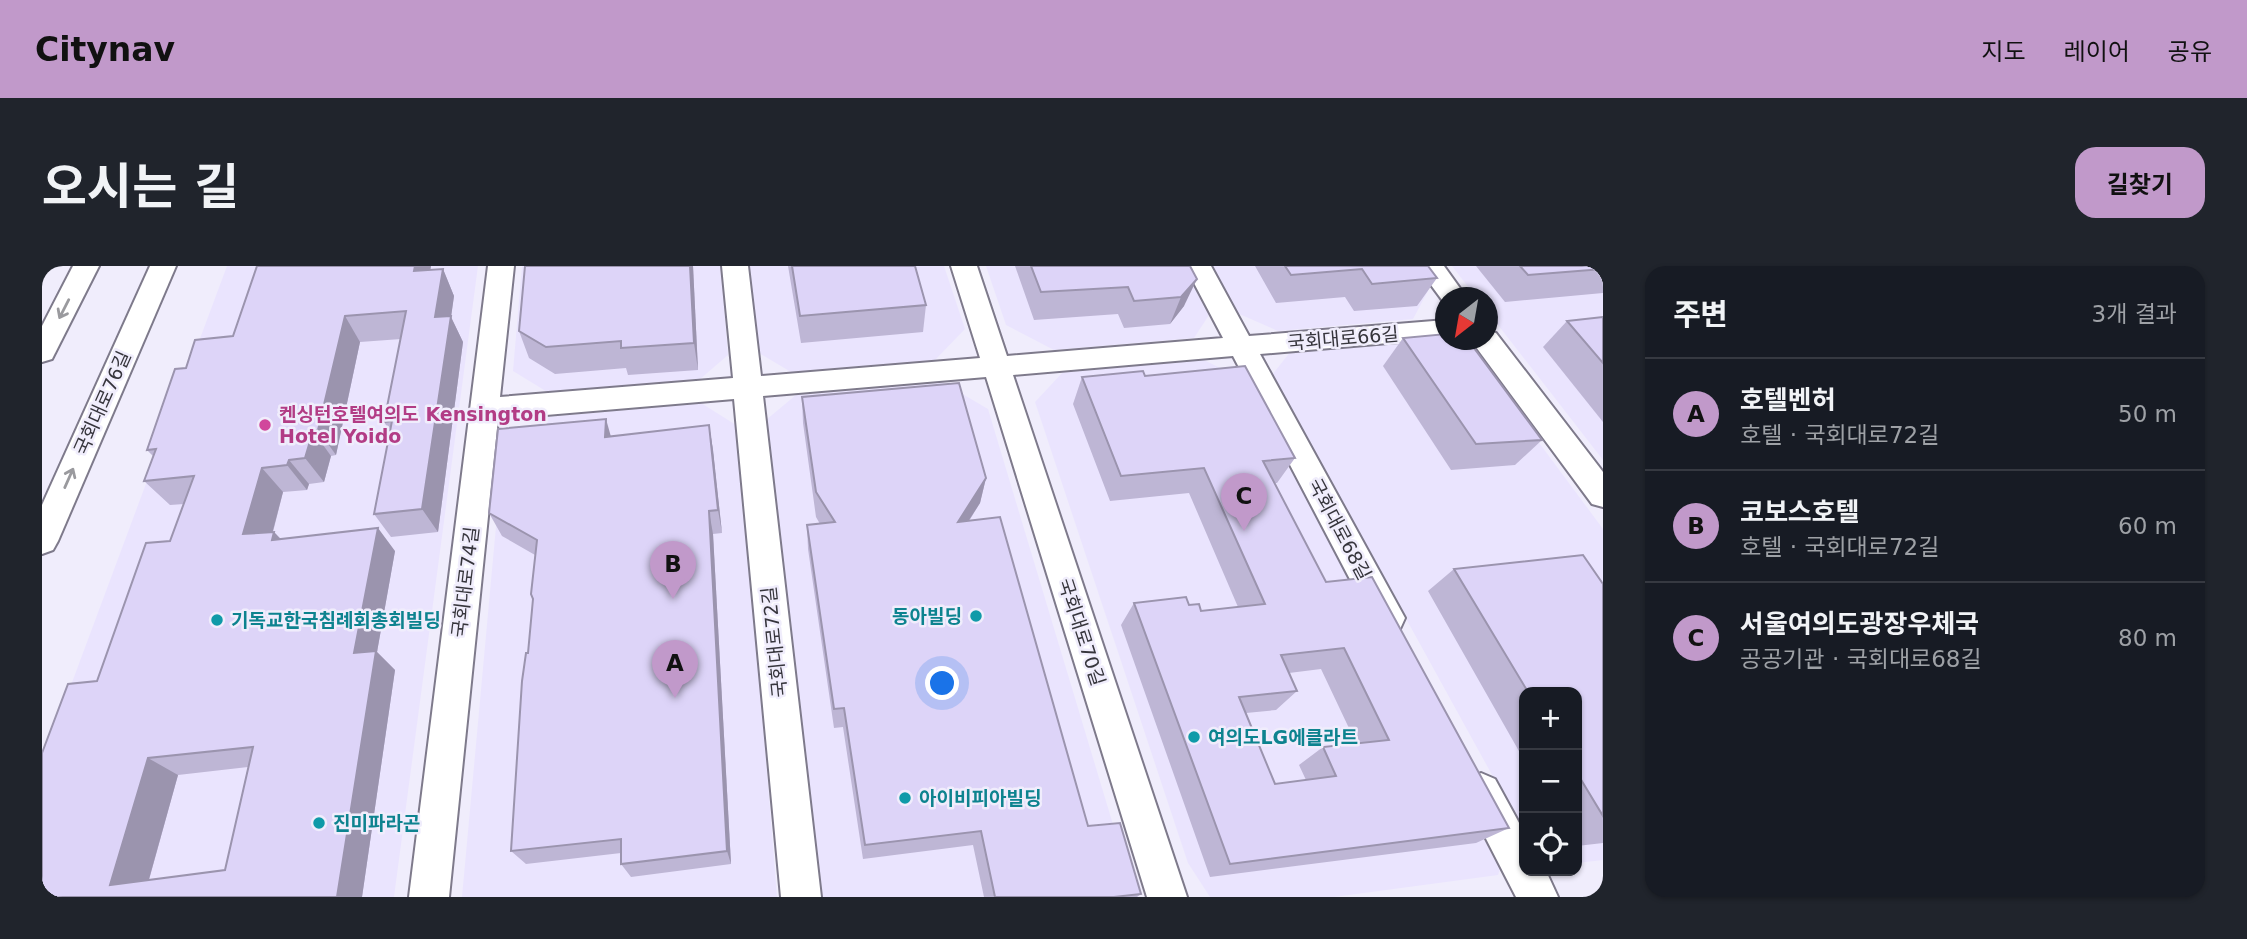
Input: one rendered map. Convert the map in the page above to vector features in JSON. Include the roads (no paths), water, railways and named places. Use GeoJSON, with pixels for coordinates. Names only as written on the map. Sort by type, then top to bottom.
{"type":"FeatureCollection","features":[{"type":"Feature","properties":{"kind":"street"},"geometry":{"type":"LineString","coordinates":[[42,352],[86,266]]}},
{"type":"Feature","properties":{"kind":"street","name":"국회대로76길"},"geometry":{"type":"LineString","coordinates":[[42,541],[163,266]]}},
{"type":"Feature","properties":{"kind":"street","name":"국회대로74길"},"geometry":{"type":"LineString","coordinates":[[429,897],[501,266]]}},
{"type":"Feature","properties":{"kind":"street","name":"국회대로72길"},"geometry":{"type":"LineString","coordinates":[[735,266],[801,897]]}},
{"type":"Feature","properties":{"kind":"street","name":"국회대로70길"},"geometry":{"type":"LineString","coordinates":[[964,266],[1167,897]]}},
{"type":"Feature","properties":{"kind":"street","name":"국회대로68길"},"geometry":{"type":"LineString","coordinates":[[1198,266],[1399,640]]}},
{"type":"Feature","properties":{"kind":"street"},"geometry":{"type":"LineString","coordinates":[[1430,266],[1446,287]]}},
{"type":"Feature","properties":{"kind":"street","name":"국회대로66길"},"geometry":{"type":"LineString","coordinates":[[1241,346],[1435,330]]}},
{"type":"Feature","properties":{"kind":"street"},"geometry":{"type":"LineString","coordinates":[[485,409],[1241,346]]}},
{"type":"Feature","properties":{"kind":"street"},"geometry":{"type":"LineString","coordinates":[[1494,350],[1603,495]]}},
{"type":"Feature","properties":{"kind":"street"},"geometry":{"type":"LineString","coordinates":[[1465,762],[1538,897]]}},
{"type":"Feature","properties":{"kind":"place","name":"켄싱턴호텔여의도 Kensington Hotel Yoido"},"geometry":{"type":"Point","coordinates":[265,425]}},
{"type":"Feature","properties":{"kind":"place","name":"서울여의도광장우체국"},"geometry":{"type":"Point","coordinates":[1244,531]}},
{"type":"Feature","properties":{"kind":"place","name":"코보스호텔"},"geometry":{"type":"Point","coordinates":[673,599]}},
{"type":"Feature","properties":{"kind":"place","name":"동아빌딩"},"geometry":{"type":"Point","coordinates":[976,616]}},
{"type":"Feature","properties":{"kind":"place","name":"기독교한국침례회총회빌딩"},"geometry":{"type":"Point","coordinates":[217,620]}},
{"type":"Feature","properties":{"kind":"place","name":"호텔벤허"},"geometry":{"type":"Point","coordinates":[675,698]}},
{"type":"Feature","properties":{"kind":"place","name":"여의도LG에클라트"},"geometry":{"type":"Point","coordinates":[1194,737]}},
{"type":"Feature","properties":{"kind":"place","name":"아이비피아빌딩"},"geometry":{"type":"Point","coordinates":[905,798]}},
{"type":"Feature","properties":{"kind":"place","name":"진미파라곤"},"geometry":{"type":"Point","coordinates":[319,823]}}]}
